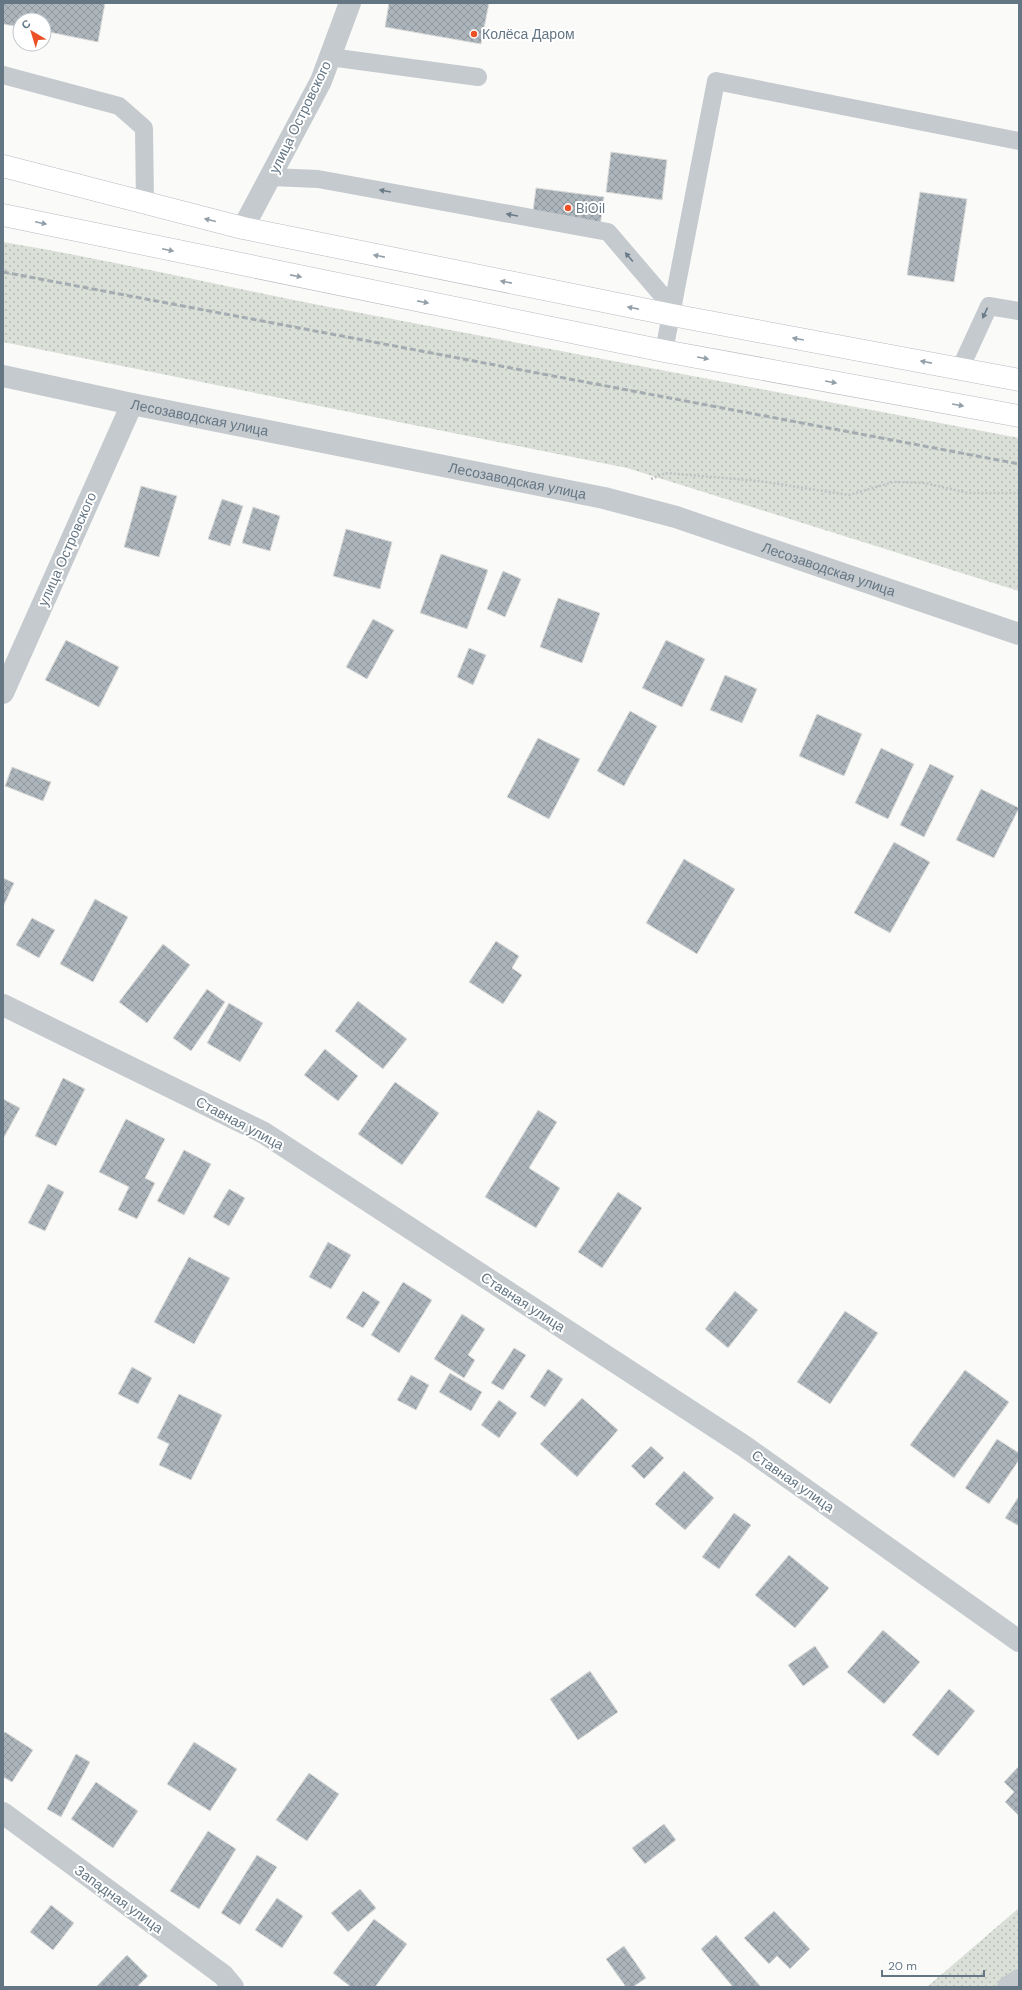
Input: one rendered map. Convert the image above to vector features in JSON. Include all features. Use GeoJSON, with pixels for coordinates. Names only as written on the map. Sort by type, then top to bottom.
{"type":"FeatureCollection","features":[{"type":"Feature","properties":{"kind":"main road"},"geometry":{"type":"LineString","coordinates":[[3,166],[244,228],[1019,380]]}},
{"type":"Feature","properties":{"kind":"main road"},"geometry":{"type":"LineString","coordinates":[[3,215],[664,351],[1019,416]]}},
{"type":"Feature","properties":{"kind":"street","name":"улица Островского"},"geometry":{"type":"LineString","coordinates":[[244,228],[321,81],[350,3]]}},
{"type":"Feature","properties":{"kind":"street","name":"Лесозаводская улица"},"geometry":{"type":"LineString","coordinates":[[3,376],[132,404],[604,498],[662,513],[1019,634]]}},
{"type":"Feature","properties":{"kind":"street","name":"улица Островского"},"geometry":{"type":"LineString","coordinates":[[3,693],[132,404]]}},
{"type":"Feature","properties":{"kind":"street","name":"Ставная улица"},"geometry":{"type":"LineString","coordinates":[[3,1005],[264,1133],[744,1446],[1019,1641]]}},
{"type":"Feature","properties":{"kind":"street","name":"Западная улица"},"geometry":{"type":"LineString","coordinates":[[3,1813],[223,1975],[233,1987]]}},
{"type":"Feature","properties":{"kind":"street"},"geometry":{"type":"LineString","coordinates":[[1008,1987],[1019,1980]]}},
{"type":"Feature","properties":{"kind":"lane"},"geometry":{"type":"LineString","coordinates":[[330,57],[478,76]]}},
{"type":"Feature","properties":{"kind":"lane"},"geometry":{"type":"LineString","coordinates":[[3,74],[119,106],[144,128],[145,203]]}},
{"type":"Feature","properties":{"kind":"lane"},"geometry":{"type":"LineString","coordinates":[[664,351],[716,81],[1019,141]]}},
{"type":"Feature","properties":{"kind":"lane"},"geometry":{"type":"LineString","coordinates":[[270,177],[318,179],[608,232],[672,312]]}},
{"type":"Feature","properties":{"kind":"lane"},"geometry":{"type":"LineString","coordinates":[[960,369],[989,306],[1019,311]]}},
{"type":"Feature","properties":{"kind":"path"},"geometry":{"type":"LineString","coordinates":[[645,482],[666,473],[759,481],[849,495],[893,482],[925,483],[968,492],[1019,493]]}},
{"type":"Feature","properties":{"kind":"shaded area"},"geometry":{"type":"Polygon","coordinates":[[[3,242],[324,306],[1019,438],[1019,591],[627,468],[3,342],[3,242]]]}},
{"type":"Feature","properties":{"kind":"shaded area"},"geometry":{"type":"Polygon","coordinates":[[[1019,1908],[1019,1987],[927,1987],[1019,1908]]]}},
{"type":"Feature","properties":{"kind":"building"},"geometry":{"type":"Polygon","coordinates":[[[3,3],[105,3],[98,42],[52,33],[52,12],[12,12],[12,26],[3,24],[3,3]]]}},
{"type":"Feature","properties":{"kind":"building"},"geometry":{"type":"Polygon","coordinates":[[[389,3],[489,3],[481,44],[385,27],[389,3]]]}},
{"type":"Feature","properties":{"kind":"building"},"geometry":{"type":"Polygon","coordinates":[[[611,152],[667,160],[662,200],[606,192],[611,152]]]}},
{"type":"Feature","properties":{"kind":"building"},"geometry":{"type":"Polygon","coordinates":[[[536,188],[604,197],[600,227],[532,218],[536,188]]]}},
{"type":"Feature","properties":{"kind":"building"},"geometry":{"type":"Polygon","coordinates":[[[920,192],[967,199],[954,282],[907,275],[920,192]]]}},
{"type":"Feature","properties":{"kind":"building"},"geometry":{"type":"Polygon","coordinates":[[[141,486],[177,496],[159,557],[124,547],[141,486]]]}},
{"type":"Feature","properties":{"kind":"building"},"geometry":{"type":"Polygon","coordinates":[[[222,499],[243,506],[230,546],[208,539],[222,499]]]}},
{"type":"Feature","properties":{"kind":"building"},"geometry":{"type":"Polygon","coordinates":[[[253,507],[280,516],[270,551],[242,543],[253,507]]]}},
{"type":"Feature","properties":{"kind":"building"},"geometry":{"type":"Polygon","coordinates":[[[346,529],[392,542],[380,589],[333,576],[346,529]]]}},
{"type":"Feature","properties":{"kind":"building"},"geometry":{"type":"Polygon","coordinates":[[[441,554],[488,570],[467,629],[420,613],[441,554]]]}},
{"type":"Feature","properties":{"kind":"building"},"geometry":{"type":"Polygon","coordinates":[[[503,571],[521,579],[505,617],[487,609],[503,571]]]}},
{"type":"Feature","properties":{"kind":"building"},"geometry":{"type":"Polygon","coordinates":[[[558,598],[600,613],[582,663],[540,647],[558,598]]]}},
{"type":"Feature","properties":{"kind":"building"},"geometry":{"type":"Polygon","coordinates":[[[373,619],[394,630],[367,679],[346,667],[373,619]]]}},
{"type":"Feature","properties":{"kind":"building"},"geometry":{"type":"Polygon","coordinates":[[[66,640],[119,667],[99,707],[45,680],[66,640]]]}},
{"type":"Feature","properties":{"kind":"building"},"geometry":{"type":"Polygon","coordinates":[[[666,640],[705,659],[682,707],[642,688],[666,640]]]}},
{"type":"Feature","properties":{"kind":"building"},"geometry":{"type":"Polygon","coordinates":[[[469,648],[486,655],[473,685],[457,677],[469,648]]]}},
{"type":"Feature","properties":{"kind":"building"},"geometry":{"type":"Polygon","coordinates":[[[725,675],[757,689],[742,723],[710,710],[725,675]]]}},
{"type":"Feature","properties":{"kind":"building"},"geometry":{"type":"Polygon","coordinates":[[[630,711],[657,726],[624,786],[597,771],[630,711]]]}},
{"type":"Feature","properties":{"kind":"building"},"geometry":{"type":"Polygon","coordinates":[[[817,714],[862,734],[844,776],[799,756],[817,714]]]}},
{"type":"Feature","properties":{"kind":"building"},"geometry":{"type":"Polygon","coordinates":[[[538,738],[580,759],[549,819],[507,797],[538,738]]]}},
{"type":"Feature","properties":{"kind":"building"},"geometry":{"type":"Polygon","coordinates":[[[881,748],[914,764],[888,819],[855,803],[881,748]]]}},
{"type":"Feature","properties":{"kind":"building"},"geometry":{"type":"Polygon","coordinates":[[[930,764],[954,776],[924,837],[900,825],[930,764]]]}},
{"type":"Feature","properties":{"kind":"building"},"geometry":{"type":"Polygon","coordinates":[[[12,767],[51,782],[43,801],[5,786],[12,767]]]}},
{"type":"Feature","properties":{"kind":"building"},"geometry":{"type":"Polygon","coordinates":[[[981,789],[1019,808],[994,858],[956,840],[981,789]]]}},
{"type":"Feature","properties":{"kind":"building"},"geometry":{"type":"Polygon","coordinates":[[[894,842],[930,862],[890,933],[854,913],[894,842]]]}},
{"type":"Feature","properties":{"kind":"building"},"geometry":{"type":"Polygon","coordinates":[[[684,859],[735,889],[697,954],[646,923],[684,859]]]}},
{"type":"Feature","properties":{"kind":"building"},"geometry":{"type":"Polygon","coordinates":[[[3,878],[14,883],[3,907],[3,878]]]}},
{"type":"Feature","properties":{"kind":"building"},"geometry":{"type":"Polygon","coordinates":[[[95,899],[128,917],[93,982],[60,964],[95,899]]]}},
{"type":"Feature","properties":{"kind":"building"},"geometry":{"type":"Polygon","coordinates":[[[32,918],[55,930],[39,958],[16,945],[32,918]]]}},
{"type":"Feature","properties":{"kind":"building"},"geometry":{"type":"Polygon","coordinates":[[[496,941],[519,956],[512,968],[522,975],[503,1004],[469,982],[496,941]]]}},
{"type":"Feature","properties":{"kind":"building"},"geometry":{"type":"Polygon","coordinates":[[[163,944],[190,965],[147,1023],[119,1002],[163,944]]]}},
{"type":"Feature","properties":{"kind":"building"},"geometry":{"type":"Polygon","coordinates":[[[207,989],[225,1002],[191,1051],[173,1038],[207,989]]]}},
{"type":"Feature","properties":{"kind":"building"},"geometry":{"type":"Polygon","coordinates":[[[358,1001],[407,1039],[383,1069],[335,1031],[358,1001]]]}},
{"type":"Feature","properties":{"kind":"building"},"geometry":{"type":"Polygon","coordinates":[[[229,1003],[263,1023],[240,1062],[207,1043],[229,1003]]]}},
{"type":"Feature","properties":{"kind":"building"},"geometry":{"type":"Polygon","coordinates":[[[325,1049],[358,1076],[338,1101],[304,1075],[325,1049]]]}},
{"type":"Feature","properties":{"kind":"building"},"geometry":{"type":"Polygon","coordinates":[[[63,1078],[85,1089],[56,1146],[35,1136],[63,1078]]]}},
{"type":"Feature","properties":{"kind":"building"},"geometry":{"type":"Polygon","coordinates":[[[395,1082],[439,1113],[402,1165],[358,1134],[395,1082]]]}},
{"type":"Feature","properties":{"kind":"building"},"geometry":{"type":"Polygon","coordinates":[[[3,1099],[20,1108],[3,1139],[3,1099]]]}},
{"type":"Feature","properties":{"kind":"building"},"geometry":{"type":"Polygon","coordinates":[[[538,1110],[557,1122],[529,1168],[560,1188],[536,1228],[485,1197],[538,1110]]]}},
{"type":"Feature","properties":{"kind":"building"},"geometry":{"type":"Polygon","coordinates":[[[126,1119],[165,1139],[145,1178],[155,1183],[137,1219],[118,1210],[129,1187],[99,1172],[126,1119]]]}},
{"type":"Feature","properties":{"kind":"building"},"geometry":{"type":"Polygon","coordinates":[[[184,1150],[211,1164],[184,1215],[157,1201],[184,1150]]]}},
{"type":"Feature","properties":{"kind":"building"},"geometry":{"type":"Polygon","coordinates":[[[48,1184],[64,1192],[45,1231],[28,1223],[48,1184]]]}},
{"type":"Feature","properties":{"kind":"building"},"geometry":{"type":"Polygon","coordinates":[[[229,1189],[245,1198],[229,1226],[213,1217],[229,1189]]]}},
{"type":"Feature","properties":{"kind":"building"},"geometry":{"type":"Polygon","coordinates":[[[618,1192],[642,1208],[602,1268],[578,1252],[618,1192]]]}},
{"type":"Feature","properties":{"kind":"building"},"geometry":{"type":"Polygon","coordinates":[[[328,1242],[351,1255],[331,1289],[309,1277],[328,1242]]]}},
{"type":"Feature","properties":{"kind":"building"},"geometry":{"type":"Polygon","coordinates":[[[189,1257],[230,1278],[194,1344],[154,1322],[189,1257]]]}},
{"type":"Feature","properties":{"kind":"building"},"geometry":{"type":"Polygon","coordinates":[[[403,1282],[432,1300],[399,1353],[371,1335],[403,1282]]]}},
{"type":"Feature","properties":{"kind":"building"},"geometry":{"type":"Polygon","coordinates":[[[363,1291],[380,1302],[363,1328],[346,1318],[363,1291]]]}},
{"type":"Feature","properties":{"kind":"building"},"geometry":{"type":"Polygon","coordinates":[[[735,1291],[758,1310],[728,1348],[705,1329],[735,1291]]]}},
{"type":"Feature","properties":{"kind":"building"},"geometry":{"type":"Polygon","coordinates":[[[845,1311],[878,1333],[830,1404],[797,1382],[845,1311]]]}},
{"type":"Feature","properties":{"kind":"building"},"geometry":{"type":"Polygon","coordinates":[[[462,1314],[485,1329],[468,1355],[475,1360],[464,1378],[434,1359],[462,1314]]]}},
{"type":"Feature","properties":{"kind":"building"},"geometry":{"type":"Polygon","coordinates":[[[514,1348],[526,1355],[503,1390],[491,1383],[514,1348]]]}},
{"type":"Feature","properties":{"kind":"building"},"geometry":{"type":"Polygon","coordinates":[[[132,1367],[152,1378],[138,1404],[118,1394],[132,1367]]]}},
{"type":"Feature","properties":{"kind":"building"},"geometry":{"type":"Polygon","coordinates":[[[548,1369],[563,1379],[545,1407],[530,1397],[548,1369]]]}},
{"type":"Feature","properties":{"kind":"building"},"geometry":{"type":"Polygon","coordinates":[[[965,1370],[1009,1402],[954,1478],[910,1445],[965,1370]]]}},
{"type":"Feature","properties":{"kind":"building"},"geometry":{"type":"Polygon","coordinates":[[[450,1373],[482,1392],[471,1411],[439,1392],[450,1373]]]}},
{"type":"Feature","properties":{"kind":"building"},"geometry":{"type":"Polygon","coordinates":[[[411,1375],[429,1385],[416,1410],[397,1400],[411,1375]]]}},
{"type":"Feature","properties":{"kind":"building"},"geometry":{"type":"Polygon","coordinates":[[[179,1394],[222,1415],[191,1480],[159,1465],[169,1444],[157,1438],[179,1394]]]}},
{"type":"Feature","properties":{"kind":"building"},"geometry":{"type":"Polygon","coordinates":[[[582,1398],[618,1430],[577,1477],[540,1444],[582,1398]]]}},
{"type":"Feature","properties":{"kind":"building"},"geometry":{"type":"Polygon","coordinates":[[[499,1400],[517,1413],[499,1438],[481,1425],[499,1400]]]}},
{"type":"Feature","properties":{"kind":"building"},"geometry":{"type":"Polygon","coordinates":[[[997,1439],[1019,1453],[1019,1460],[989,1504],[965,1488],[997,1439]]]}},
{"type":"Feature","properties":{"kind":"building"},"geometry":{"type":"Polygon","coordinates":[[[651,1446],[664,1458],[644,1479],[631,1466],[651,1446]]]}},
{"type":"Feature","properties":{"kind":"building"},"geometry":{"type":"Polygon","coordinates":[[[684,1471],[714,1498],[685,1530],[655,1504],[684,1471]]]}},
{"type":"Feature","properties":{"kind":"building"},"geometry":{"type":"Polygon","coordinates":[[[1019,1496],[1019,1526],[1005,1518],[1019,1496]]]}},
{"type":"Feature","properties":{"kind":"building"},"geometry":{"type":"Polygon","coordinates":[[[734,1513],[751,1525],[719,1569],[702,1557],[734,1513]]]}},
{"type":"Feature","properties":{"kind":"building"},"geometry":{"type":"Polygon","coordinates":[[[789,1555],[829,1588],[795,1628],[755,1595],[789,1555]]]}},
{"type":"Feature","properties":{"kind":"building"},"geometry":{"type":"Polygon","coordinates":[[[883,1630],[920,1662],[884,1704],[847,1672],[883,1630]]]}},
{"type":"Feature","properties":{"kind":"building"},"geometry":{"type":"Polygon","coordinates":[[[815,1646],[829,1667],[803,1686],[788,1665],[815,1646]]]}},
{"type":"Feature","properties":{"kind":"building"},"geometry":{"type":"Polygon","coordinates":[[[590,1671],[618,1712],[578,1740],[550,1699],[590,1671]]]}},
{"type":"Feature","properties":{"kind":"building"},"geometry":{"type":"Polygon","coordinates":[[[949,1689],[975,1711],[938,1756],[912,1735],[949,1689]]]}},
{"type":"Feature","properties":{"kind":"building"},"geometry":{"type":"Polygon","coordinates":[[[5,1732],[33,1750],[12,1782],[3,1777],[3,1734],[5,1732]]]}},
{"type":"Feature","properties":{"kind":"building"},"geometry":{"type":"Polygon","coordinates":[[[194,1742],[237,1769],[210,1811],[167,1784],[194,1742]]]}},
{"type":"Feature","properties":{"kind":"building"},"geometry":{"type":"Polygon","coordinates":[[[76,1754],[90,1762],[61,1817],[47,1809],[76,1754]]]}},
{"type":"Feature","properties":{"kind":"building"},"geometry":{"type":"Polygon","coordinates":[[[1019,1766],[1019,1816],[1005,1802],[1014,1792],[1004,1782],[1019,1766]]]}},
{"type":"Feature","properties":{"kind":"building"},"geometry":{"type":"Polygon","coordinates":[[[309,1773],[339,1794],[307,1841],[276,1820],[309,1773]]]}},
{"type":"Feature","properties":{"kind":"building"},"geometry":{"type":"Polygon","coordinates":[[[96,1782],[138,1811],[113,1848],[71,1819],[96,1782]]]}},
{"type":"Feature","properties":{"kind":"building"},"geometry":{"type":"Polygon","coordinates":[[[664,1824],[676,1840],[645,1864],[632,1848],[664,1824]]]}},
{"type":"Feature","properties":{"kind":"building"},"geometry":{"type":"Polygon","coordinates":[[[208,1831],[236,1849],[199,1909],[170,1891],[208,1831]]]}},
{"type":"Feature","properties":{"kind":"building"},"geometry":{"type":"Polygon","coordinates":[[[257,1855],[277,1867],[240,1925],[221,1913],[257,1855]]]}},
{"type":"Feature","properties":{"kind":"building"},"geometry":{"type":"Polygon","coordinates":[[[360,1889],[376,1908],[348,1932],[331,1913],[360,1889]]]}},
{"type":"Feature","properties":{"kind":"building"},"geometry":{"type":"Polygon","coordinates":[[[277,1898],[303,1916],[282,1948],[255,1930],[277,1898]]]}},
{"type":"Feature","properties":{"kind":"building"},"geometry":{"type":"Polygon","coordinates":[[[51,1905],[74,1923],[53,1950],[30,1932],[51,1905]]]}},
{"type":"Feature","properties":{"kind":"building"},"geometry":{"type":"Polygon","coordinates":[[[774,1911],[810,1949],[790,1969],[777,1956],[769,1964],[744,1938],[774,1911]]]}},
{"type":"Feature","properties":{"kind":"building"},"geometry":{"type":"Polygon","coordinates":[[[374,1919],[407,1944],[375,1987],[351,1987],[333,1973],[374,1919]]]}},
{"type":"Feature","properties":{"kind":"building"},"geometry":{"type":"Polygon","coordinates":[[[716,1935],[761,1987],[733,1987],[701,1949],[716,1935]]]}},
{"type":"Feature","properties":{"kind":"building"},"geometry":{"type":"Polygon","coordinates":[[[624,1946],[646,1978],[633,1987],[626,1987],[606,1959],[624,1946]]]}},
{"type":"Feature","properties":{"kind":"building"},"geometry":{"type":"Polygon","coordinates":[[[127,1955],[148,1976],[137,1987],[96,1987],[127,1955]]]}},
{"type":"Feature","properties":{"kind":"railway"},"geometry":{"type":"LineString","coordinates":[[3,272],[1019,464]]}},
{"type":"Feature","properties":{"kind":"place","name":"Колёса Даром"},"geometry":{"type":"Point","coordinates":[474,34]}},
{"type":"Feature","properties":{"kind":"place","name":"BiOil"},"geometry":{"type":"Point","coordinates":[568,208]}}]}
